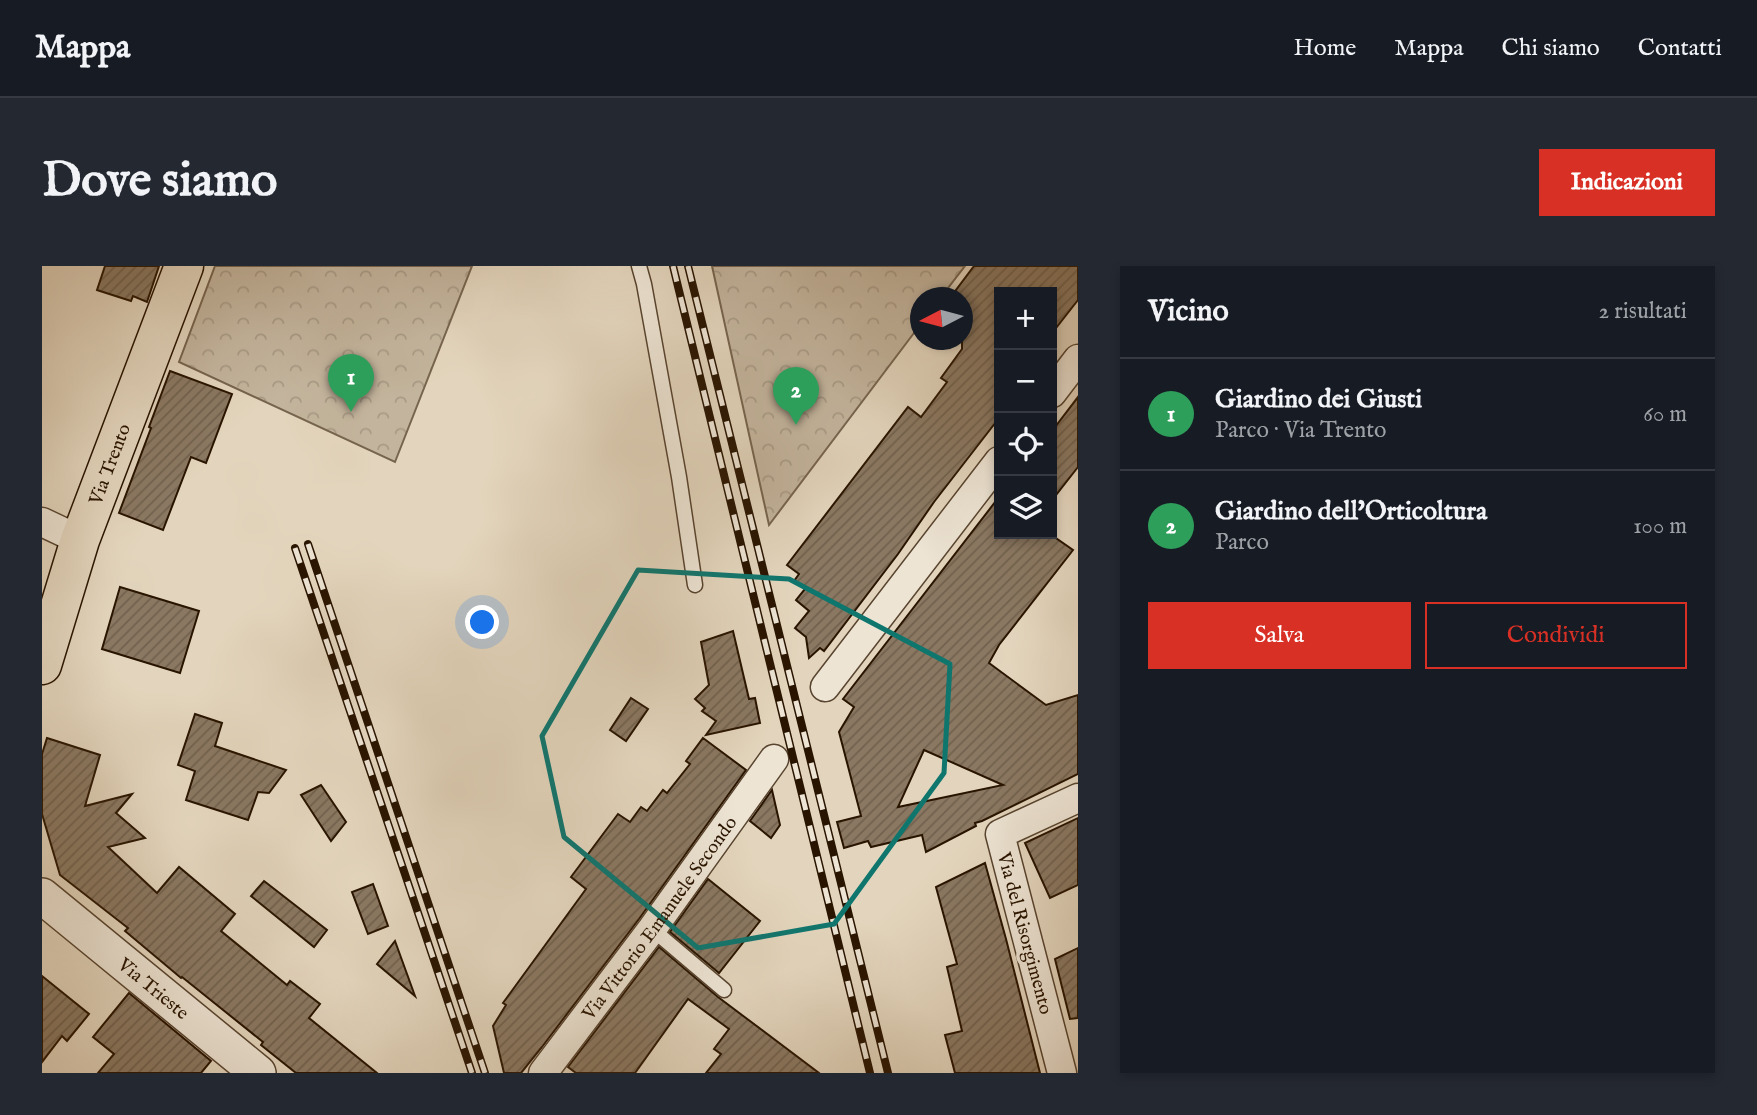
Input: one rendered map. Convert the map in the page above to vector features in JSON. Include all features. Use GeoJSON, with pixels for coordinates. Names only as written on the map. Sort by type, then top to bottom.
{"type":"FeatureCollection","features":[{"type":"Feature","properties":{"kind":"main road","name":"Via Trento"},"geometry":{"type":"LineString","coordinates":[[42,665],[80,540],[184,266]]}},
{"type":"Feature","properties":{"kind":"street"},"geometry":{"type":"LineString","coordinates":[[1057,386],[1078,359]]}},
{"type":"Feature","properties":{"kind":"street"},"geometry":{"type":"LineString","coordinates":[[825,687],[994,467]]}},
{"type":"Feature","properties":{"kind":"street"},"geometry":{"type":"LineString","coordinates":[[42,522],[80,540]]}},
{"type":"Feature","properties":{"kind":"street","name":"Via Vittorio Emanuele Secondo"},"geometry":{"type":"LineString","coordinates":[[543,1073],[652,929],[774,759]]}},
{"type":"Feature","properties":{"kind":"street","name":"Via del Risorgimento"},"geometry":{"type":"LineString","coordinates":[[1062,1073],[1000,834],[1078,798]]}},
{"type":"Feature","properties":{"kind":"street","name":"Via Trieste"},"geometry":{"type":"LineString","coordinates":[[45,893],[258,1073]]}},
{"type":"Feature","properties":{"kind":"lane"},"geometry":{"type":"LineString","coordinates":[[639,266],[679,477],[695,585]]}},
{"type":"Feature","properties":{"kind":"lane"},"geometry":{"type":"LineString","coordinates":[[652,929],[724,990]]}},
{"type":"Feature","properties":{"kind":"highlighted area"},"geometry":{"type":"Polygon","coordinates":[[[638,570],[789,579],[950,664],[944,773],[834,924],[698,948],[564,837],[542,736],[638,570]]]}},
{"type":"Feature","properties":{"kind":"green space"},"geometry":{"type":"Polygon","coordinates":[[[215,266],[472,266],[395,462],[179,362],[215,266]]]}},
{"type":"Feature","properties":{"kind":"green space"},"geometry":{"type":"Polygon","coordinates":[[[712,266],[965,266],[949,287],[910,287],[910,338],[769,525],[712,266]]]}},
{"type":"Feature","properties":{"kind":"building"},"geometry":{"type":"Polygon","coordinates":[[[105,266],[159,266],[147,302],[133,296],[131,301],[97,290],[105,266]]]}},
{"type":"Feature","properties":{"kind":"building"},"geometry":{"type":"Polygon","coordinates":[[[974,266],[1078,266],[1078,300],[1057,327],[1057,287],[994,287],[994,424],[824,651],[820,648],[809,658],[806,637],[795,628],[809,611],[796,600],[805,589],[794,581],[799,574],[787,565],[908,407],[921,417],[947,382],[941,378],[961,350],[973,350],[973,287],[958,287],[974,266]]]}},
{"type":"Feature","properties":{"kind":"building"},"geometry":{"type":"Polygon","coordinates":[[[170,371],[232,394],[206,463],[191,457],[163,530],[119,513],[170,371]]]}},
{"type":"Feature","properties":{"kind":"building"},"geometry":{"type":"Polygon","coordinates":[[[1078,397],[1078,467],[1057,494],[1057,476],[1057,424],[1078,397]]]}},
{"type":"Feature","properties":{"kind":"building"},"geometry":{"type":"Polygon","coordinates":[[[994,503],[994,539],[1057,539],[1073,550],[999,645],[989,663],[1046,705],[1078,695],[1078,774],[975,823],[976,826],[926,852],[922,835],[871,847],[868,841],[844,848],[837,822],[861,816],[839,732],[854,707],[843,699],[994,503]],[[924,750],[898,807],[1003,785],[924,750]]]}},
{"type":"Feature","properties":{"kind":"building"},"geometry":{"type":"Polygon","coordinates":[[[120,587],[199,611],[180,673],[102,649],[120,587]]]}},
{"type":"Feature","properties":{"kind":"building"},"geometry":{"type":"Polygon","coordinates":[[[733,631],[749,699],[755,698],[760,723],[706,735],[716,721],[702,711],[705,708],[695,699],[709,685],[701,642],[733,631]]]}},
{"type":"Feature","properties":{"kind":"building"},"geometry":{"type":"Polygon","coordinates":[[[631,698],[648,709],[626,741],[610,730],[631,698]]]}},
{"type":"Feature","properties":{"kind":"building"},"geometry":{"type":"Polygon","coordinates":[[[195,714],[222,723],[215,746],[286,770],[269,793],[258,792],[248,820],[186,800],[195,771],[178,765],[195,714]]]}},
{"type":"Feature","properties":{"kind":"building"},"geometry":{"type":"Polygon","coordinates":[[[47,738],[100,755],[85,806],[132,794],[116,813],[145,838],[108,847],[157,893],[179,867],[235,914],[221,931],[287,985],[290,981],[320,1004],[309,1018],[377,1073],[296,1073],[261,1045],[263,1042],[125,931],[128,928],[60,875],[42,814],[42,754],[47,738]]]}},
{"type":"Feature","properties":{"kind":"building"},"geometry":{"type":"Polygon","coordinates":[[[703,738],[746,770],[639,919],[542,1047],[521,1073],[504,1073],[493,1026],[506,1005],[503,1003],[586,889],[571,877],[618,814],[630,822],[641,807],[647,811],[663,790],[667,793],[690,764],[686,761],[703,738]]]}},
{"type":"Feature","properties":{"kind":"building"},"geometry":{"type":"Polygon","coordinates":[[[321,785],[346,822],[331,841],[301,795],[321,785]]]}},
{"type":"Feature","properties":{"kind":"building"},"geometry":{"type":"Polygon","coordinates":[[[772,790],[780,825],[771,838],[750,821],[772,790]]]}},
{"type":"Feature","properties":{"kind":"building"},"geometry":{"type":"Polygon","coordinates":[[[1078,818],[1078,885],[1050,898],[1025,843],[1078,818]]]}},
{"type":"Feature","properties":{"kind":"building"},"geometry":{"type":"Polygon","coordinates":[[[985,863],[1040,1073],[955,1073],[945,1035],[962,1031],[947,967],[957,964],[936,887],[985,863]]]}},
{"type":"Feature","properties":{"kind":"building"},"geometry":{"type":"Polygon","coordinates":[[[708,879],[760,921],[719,973],[670,932],[708,879]]]}},
{"type":"Feature","properties":{"kind":"building"},"geometry":{"type":"Polygon","coordinates":[[[264,881],[327,930],[314,947],[251,896],[264,881]]]}},
{"type":"Feature","properties":{"kind":"building"},"geometry":{"type":"Polygon","coordinates":[[[373,884],[388,926],[368,934],[352,892],[373,884]]]}},
{"type":"Feature","properties":{"kind":"building"},"geometry":{"type":"Polygon","coordinates":[[[395,941],[415,996],[377,964],[395,941]]]}},
{"type":"Feature","properties":{"kind":"building"},"geometry":{"type":"Polygon","coordinates":[[[659,947],[718,997],[819,1073],[706,1073],[721,1054],[714,1049],[729,1029],[688,999],[635,1073],[576,1073],[568,1067],[659,947]]]}},
{"type":"Feature","properties":{"kind":"building"},"geometry":{"type":"Polygon","coordinates":[[[1078,948],[1078,1018],[1070,1019],[1055,959],[1078,948]]]}},
{"type":"Feature","properties":{"kind":"building"},"geometry":{"type":"Polygon","coordinates":[[[42,976],[89,1014],[67,1041],[62,1036],[42,1062],[42,976]]]}},
{"type":"Feature","properties":{"kind":"building"},"geometry":{"type":"Polygon","coordinates":[[[129,993],[211,1061],[201,1073],[98,1073],[114,1054],[93,1037],[129,993]]]}},
{"type":"Feature","properties":{"kind":"railway"},"geometry":{"type":"LineString","coordinates":[[673,266],[870,1073]]}},
{"type":"Feature","properties":{"kind":"railway"},"geometry":{"type":"LineString","coordinates":[[688,266],[888,1073]]}},
{"type":"Feature","properties":{"kind":"railway"},"geometry":{"type":"LineString","coordinates":[[308,544],[485,1073]]}},
{"type":"Feature","properties":{"kind":"railway"},"geometry":{"type":"LineString","coordinates":[[295,548],[472,1073]]}},
{"type":"Feature","properties":{"kind":"place","name":"Giardino dei Giusti"},"geometry":{"type":"Point","coordinates":[351,412]}},
{"type":"Feature","properties":{"kind":"place","name":"Giardino dell'Orticoltura"},"geometry":{"type":"Point","coordinates":[796,425]}}]}
